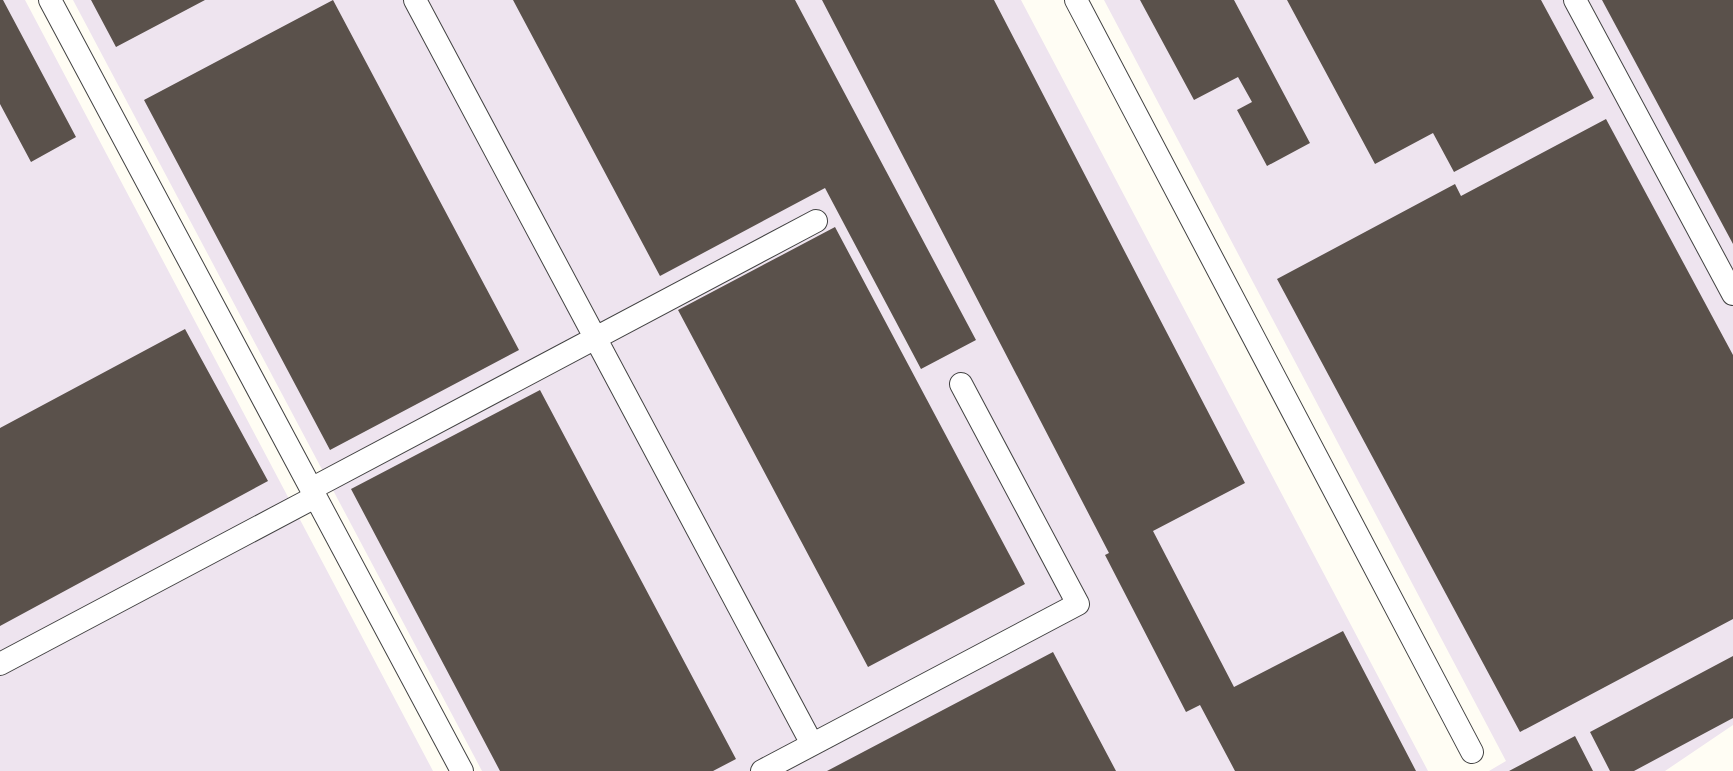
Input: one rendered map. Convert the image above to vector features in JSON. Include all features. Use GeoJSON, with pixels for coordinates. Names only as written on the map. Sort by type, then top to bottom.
{"type":"FeatureCollection","features":[{"type":"Feature","properties":{"kind":"street"},"geometry":{"type":"LineString","coordinates":[[50,0],[462,771]]}},
{"type":"Feature","properties":{"kind":"street"},"geometry":{"type":"LineString","coordinates":[[415,0],[812,744]]}},
{"type":"Feature","properties":{"kind":"street"},"geometry":{"type":"LineString","coordinates":[[1076,0],[1472,752]]}},
{"type":"Feature","properties":{"kind":"street"},"geometry":{"type":"LineString","coordinates":[[1576,0],[1733,294]]}},
{"type":"Feature","properties":{"kind":"street"},"geometry":{"type":"LineString","coordinates":[[0,664],[595,338],[816,221]]}},
{"type":"Feature","properties":{"kind":"street"},"geometry":{"type":"LineString","coordinates":[[762,771],[1078,604],[961,384]]}},
{"type":"Feature","properties":{"kind":"shaded area"},"geometry":{"type":"Polygon","coordinates":[[[0,0],[25,0],[433,771],[0,771],[0,0]]]}},
{"type":"Feature","properties":{"kind":"shaded area"},"geometry":{"type":"Polygon","coordinates":[[[73,0],[1021,0],[1428,771],[482,771],[73,0]]]}},
{"type":"Feature","properties":{"kind":"shaded area"},"geometry":{"type":"Polygon","coordinates":[[[1104,0],[1733,0],[1733,725],[1665,771],[1489,771],[1506,761],[1104,0]]]}},
{"type":"Feature","properties":{"kind":"building"},"geometry":{"type":"Polygon","coordinates":[[[0,0],[3,0],[76,137],[31,162],[0,104],[0,0]]]}},
{"type":"Feature","properties":{"kind":"building"},"geometry":{"type":"Polygon","coordinates":[[[91,0],[205,0],[116,47],[91,0]]]}},
{"type":"Feature","properties":{"kind":"building"},"geometry":{"type":"Polygon","coordinates":[[[333,0],[519,350],[330,450],[144,100],[333,0]]]}},
{"type":"Feature","properties":{"kind":"building"},"geometry":{"type":"Polygon","coordinates":[[[513,0],[795,0],[976,340],[921,369],[825,188],[660,276],[513,0]]]}},
{"type":"Feature","properties":{"kind":"building"},"geometry":{"type":"Polygon","coordinates":[[[822,0],[994,0],[1245,483],[1153,531],[1234,687],[1343,631],[1416,771],[1235,771],[1200,705],[1186,712],[1105,555],[1109,553],[822,0]]]}},
{"type":"Feature","properties":{"kind":"building"},"geometry":{"type":"Polygon","coordinates":[[[1140,0],[1234,0],[1310,143],[1267,166],[1237,110],[1252,102],[1238,77],[1194,100],[1140,0]]]}},
{"type":"Feature","properties":{"kind":"building"},"geometry":{"type":"Polygon","coordinates":[[[1287,0],[1541,0],[1594,98],[1454,172],[1433,133],[1375,164],[1287,0]]]}},
{"type":"Feature","properties":{"kind":"building"},"geometry":{"type":"Polygon","coordinates":[[[1602,0],[1733,0],[1733,244],[1602,0]]]}},
{"type":"Feature","properties":{"kind":"building"},"geometry":{"type":"Polygon","coordinates":[[[1606,119],[1733,355],[1733,619],[1520,732],[1277,279],[1455,184],[1461,196],[1606,119]]]}},
{"type":"Feature","properties":{"kind":"building"},"geometry":{"type":"Polygon","coordinates":[[[835,227],[1025,584],[868,667],[678,310],[835,227]]]}},
{"type":"Feature","properties":{"kind":"building"},"geometry":{"type":"Polygon","coordinates":[[[185,329],[268,481],[0,626],[0,428],[185,329]]]}},
{"type":"Feature","properties":{"kind":"building"},"geometry":{"type":"Polygon","coordinates":[[[540,390],[736,759],[713,771],[500,771],[351,489],[540,390]]]}},
{"type":"Feature","properties":{"kind":"building"},"geometry":{"type":"Polygon","coordinates":[[[1053,652],[1116,771],[827,771],[1053,652]]]}},
{"type":"Feature","properties":{"kind":"building"},"geometry":{"type":"Polygon","coordinates":[[[1733,656],[1733,718],[1634,771],[1610,771],[1590,732],[1733,656]]]}},
{"type":"Feature","properties":{"kind":"building"},"geometry":{"type":"Polygon","coordinates":[[[1575,736],[1593,771],[1509,771],[1575,736]]]}}]}
